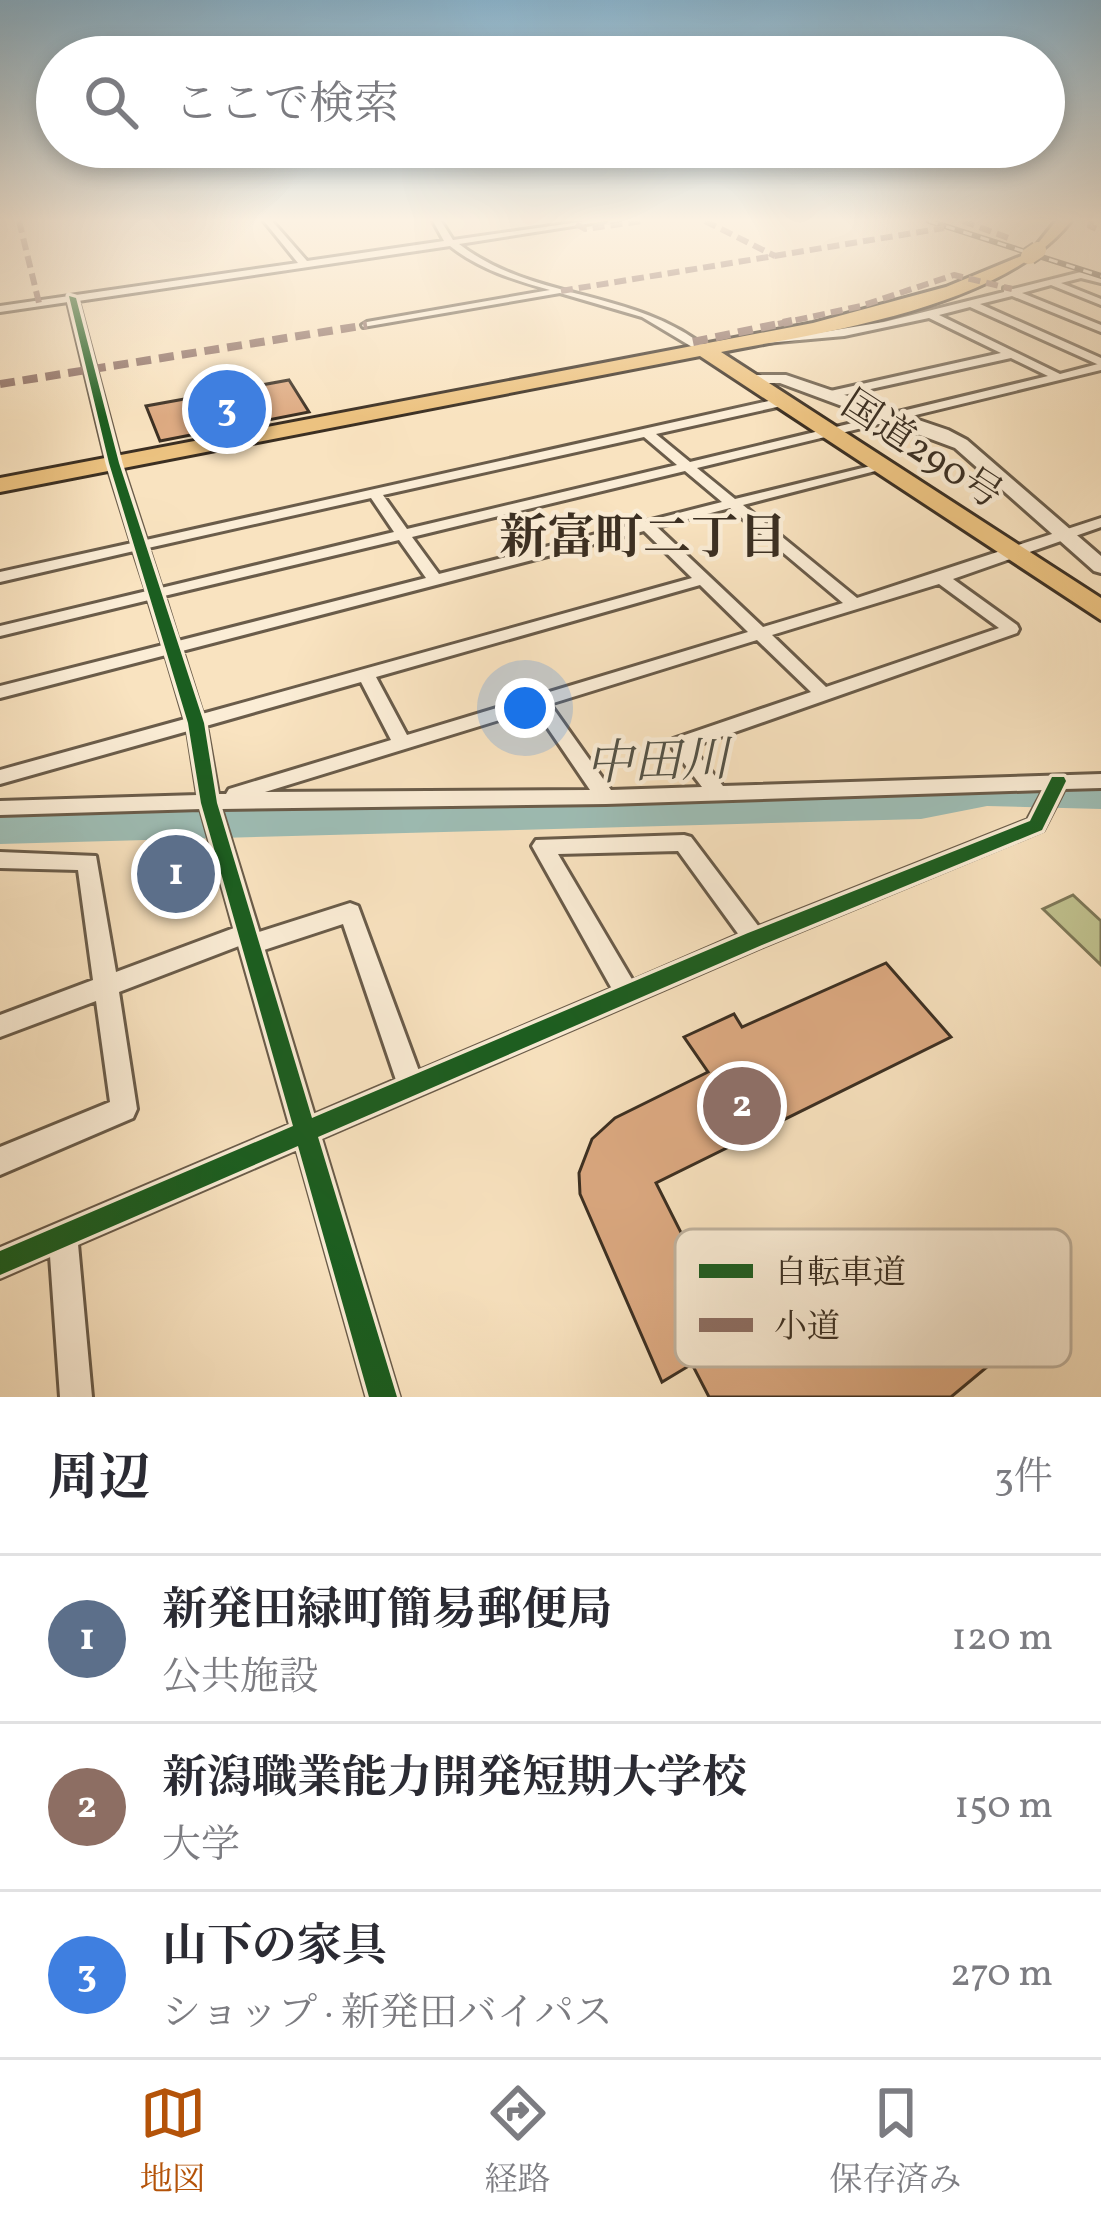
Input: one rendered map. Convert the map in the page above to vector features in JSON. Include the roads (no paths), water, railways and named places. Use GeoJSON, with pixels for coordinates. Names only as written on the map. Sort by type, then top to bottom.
{"type":"FeatureCollection","features":[{"type":"Feature","properties":{"kind":"highway"},"geometry":{"type":"LineString","coordinates":[[0,485],[754,340],[910,304],[961,286]]}},
{"type":"Feature","properties":{"kind":"highway","name":"国道290号"},"geometry":{"type":"LineString","coordinates":[[703,349],[1101,611]]}},
{"type":"Feature","properties":{"kind":"street"},"geometry":{"type":"LineString","coordinates":[[0,309],[155,286]]}},
{"type":"Feature","properties":{"kind":"street"},"geometry":{"type":"LineString","coordinates":[[548,286],[643,314],[703,349]]}},
{"type":"Feature","properties":{"kind":"street"},"geometry":{"type":"LineString","coordinates":[[754,340],[793,340],[1028,286]]}},
{"type":"Feature","properties":{"kind":"street"},"geometry":{"type":"LineString","coordinates":[[1061,286],[1101,302]]}},
{"type":"Feature","properties":{"kind":"street"},"geometry":{"type":"LineString","coordinates":[[1007,290],[1101,329]]}},
{"type":"Feature","properties":{"kind":"street"},"geometry":{"type":"LineString","coordinates":[[367,325],[561,291]]}},
{"type":"Feature","properties":{"kind":"street"},"geometry":{"type":"LineString","coordinates":[[72,298],[114,463],[196,723],[211,807],[383,1397]]}},
{"type":"Feature","properties":{"kind":"street"},"geometry":{"type":"LineString","coordinates":[[967,302],[1101,364]]}},
{"type":"Feature","properties":{"kind":"street"},"geometry":{"type":"LineString","coordinates":[[927,313],[1060,378]]}},
{"type":"Feature","properties":{"kind":"street"},"geometry":{"type":"LineString","coordinates":[[830,394],[1014,354]]}},
{"type":"Feature","properties":{"kind":"street"},"geometry":{"type":"LineString","coordinates":[[0,632],[1060,378],[1101,364]]}},
{"type":"Feature","properties":{"kind":"street"},"geometry":{"type":"LineString","coordinates":[[751,380],[781,378],[961,444],[1101,567]]}},
{"type":"Feature","properties":{"kind":"street"},"geometry":{"type":"LineString","coordinates":[[0,577],[782,402]]}},
{"type":"Feature","properties":{"kind":"street"},"geometry":{"type":"LineString","coordinates":[[648,434],[853,603]]}},
{"type":"Feature","properties":{"kind":"street"},"geometry":{"type":"LineString","coordinates":[[0,692],[878,466]]}},
{"type":"Feature","properties":{"kind":"street"},"geometry":{"type":"LineString","coordinates":[[375,494],[435,580]]}},
{"type":"Feature","properties":{"kind":"street"},"geometry":{"type":"LineString","coordinates":[[211,807],[401,741],[941,578],[1101,522]]}},
{"type":"Feature","properties":{"kind":"street"},"geometry":{"type":"LineString","coordinates":[[649,526],[822,693]]}},
{"type":"Feature","properties":{"kind":"street"},"geometry":{"type":"LineString","coordinates":[[716,791],[680,744],[1011,629],[941,578]]}},
{"type":"Feature","properties":{"kind":"street"},"geometry":{"type":"LineString","coordinates":[[0,777],[702,580]]}},
{"type":"Feature","properties":{"kind":"street"},"geometry":{"type":"LineString","coordinates":[[366,675],[401,741]]}},
{"type":"Feature","properties":{"kind":"street"},"geometry":{"type":"LineString","coordinates":[[538,700],[606,797]]}},
{"type":"Feature","properties":{"kind":"street"},"geometry":{"type":"LineString","coordinates":[[0,1263],[627,993],[1036,824],[1058,781]]}},
{"type":"Feature","properties":{"kind":"street"},"geometry":{"type":"LineString","coordinates":[[0,808],[211,807],[1101,781]]}},
{"type":"Feature","properties":{"kind":"street"},"geometry":{"type":"LineString","coordinates":[[627,993],[543,846],[684,843],[755,939]]}},
{"type":"Feature","properties":{"kind":"street"},"geometry":{"type":"LineString","coordinates":[[0,860],[88,862],[124,1109],[0,1161]]}},
{"type":"Feature","properties":{"kind":"street"},"geometry":{"type":"LineString","coordinates":[[0,1026],[250,939],[350,912],[411,1085]]}},
{"type":"Feature","properties":{"kind":"street"},"geometry":{"type":"LineString","coordinates":[[63,1237],[76,1397]]}},
{"type":"Feature","properties":{"kind":"waterway","name":"中田川"},"geometry":{"type":"LineString","coordinates":[[0,828],[921,804],[987,792],[1101,794]]}},
{"type":"Feature","properties":{"kind":"place","name":"山下の家具"},"geometry":{"type":"Point","coordinates":[227,409]}},
{"type":"Feature","properties":{"kind":"place","name":"新発田緑町簡易郵便局"},"geometry":{"type":"Point","coordinates":[176,874]}},
{"type":"Feature","properties":{"kind":"place","name":"新潟職業能力開発短期大学校"},"geometry":{"type":"Point","coordinates":[742,1106]}},
{"type":"Feature","properties":{"kind":"district","name":"新富町二丁目"},"geometry":{"type":"Point","coordinates":[643,536]}}]}
